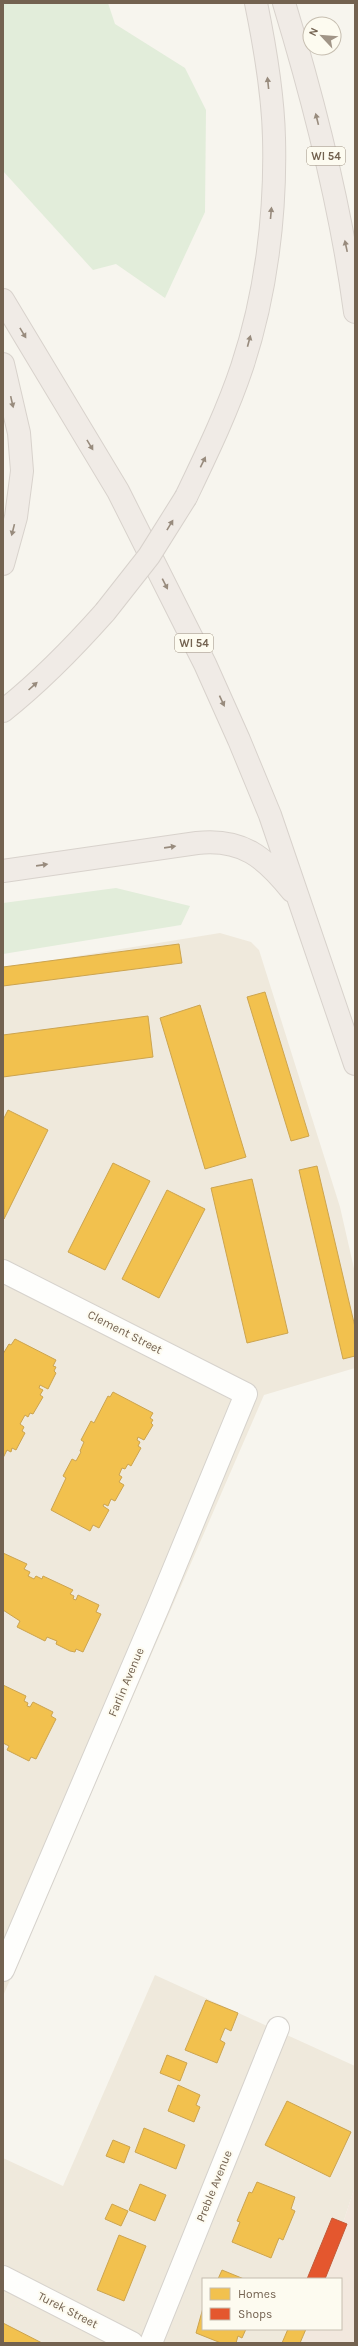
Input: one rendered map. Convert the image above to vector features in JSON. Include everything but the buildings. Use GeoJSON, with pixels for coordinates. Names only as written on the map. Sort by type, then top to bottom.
{"type":"FeatureCollection","features":[{"type":"Feature","properties":{"kind":"highway"},"geometry":{"type":"LineString","coordinates":[[3,711],[32,688],[73,648],[105,612],[149,556],[186,497],[212,443],[242,366],[267,259],[274,137],[263,40],[256,3]]}},
{"type":"Feature","properties":{"kind":"highway","name":"WI 54"},"geometry":{"type":"LineString","coordinates":[[284,3],[326,156],[347,251],[355,312]]}},
{"type":"Feature","properties":{"kind":"highway","name":"WI 54"},"geometry":{"type":"LineString","coordinates":[[3,300],[118,491],[205,664],[247,758],[301,902],[355,1064]]}},
{"type":"Feature","properties":{"kind":"highway"},"geometry":{"type":"LineString","coordinates":[[3,364],[19,434],[22,471],[16,517],[3,564]]}},
{"type":"Feature","properties":{"kind":"highway"},"geometry":{"type":"LineString","coordinates":[[3,871],[189,844],[222,842],[241,847],[264,860],[278,874],[301,902]]}},
{"type":"Feature","properties":{"kind":"street","name":"Clement Street"},"geometry":{"type":"LineString","coordinates":[[3,1271],[246,1394]]}},
{"type":"Feature","properties":{"kind":"street","name":"Farlin Avenue"},"geometry":{"type":"LineString","coordinates":[[3,1970],[159,1605],[246,1394]]}},
{"type":"Feature","properties":{"kind":"street","name":"Preble Avenue"},"geometry":{"type":"LineString","coordinates":[[151,2343],[278,2028]]}},
{"type":"Feature","properties":{"kind":"street","name":"Turek Street"},"geometry":{"type":"LineString","coordinates":[[3,2277],[132,2343]]}},
{"type":"Feature","properties":{"kind":"shaded area"},"geometry":{"type":"Polygon","coordinates":[[[220,933],[251,942],[259,950],[340,1207],[355,1273],[355,1368],[264,1395],[3,1996],[3,968],[220,933]]]}},
{"type":"Feature","properties":{"kind":"shaded area"},"geometry":{"type":"Polygon","coordinates":[[[155,1975],[355,2066],[355,2186],[325,2278],[202,2278],[202,2330],[307,2330],[302,2343],[3,2343],[3,2158],[63,2186],[155,1975]]]}},
{"type":"Feature","properties":{"kind":"shaded area"},"geometry":{"type":"Polygon","coordinates":[[[355,2186],[355,2343],[302,2343],[307,2330],[342,2330],[342,2278],[325,2278],[355,2186]]]}},
{"type":"Feature","properties":{"kind":"green space"},"geometry":{"type":"Polygon","coordinates":[[[3,3],[108,3],[115,24],[185,68],[206,110],[205,212],[165,298],[116,264],[93,270],[3,171],[3,3]]]}},
{"type":"Feature","properties":{"kind":"green space"},"geometry":{"type":"Polygon","coordinates":[[[116,888],[190,906],[181,925],[3,954],[3,903],[116,888]]]}}]}
